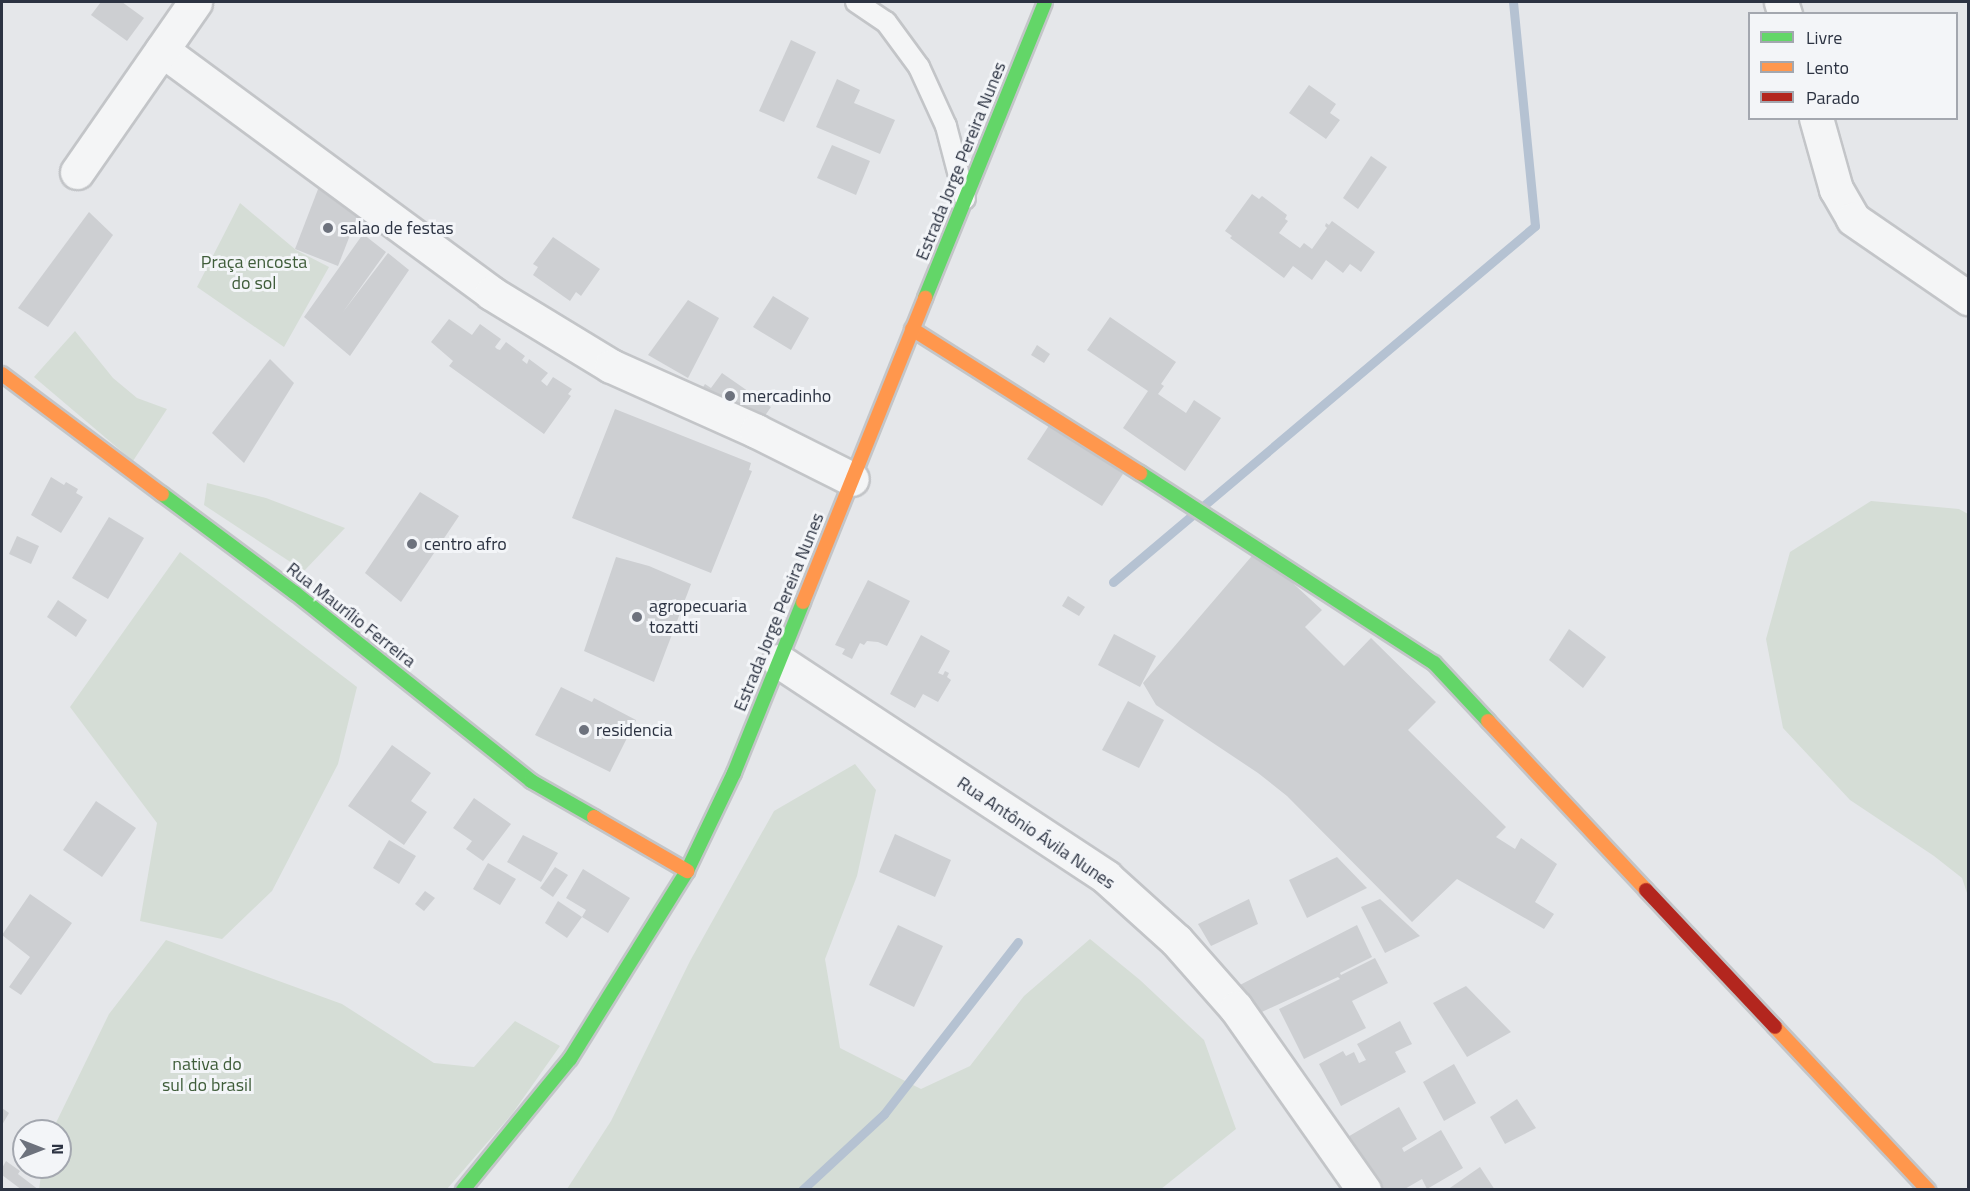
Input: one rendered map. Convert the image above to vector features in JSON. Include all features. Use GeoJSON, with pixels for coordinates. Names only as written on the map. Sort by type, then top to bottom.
{"type":"FeatureCollection","features":[{"type":"Feature","properties":{"kind":"street"},"geometry":{"type":"LineString","coordinates":[[77,172],[195,2]]}},
{"type":"Feature","properties":{"kind":"street","name":"Estrada Jorge Pereira Nunes"},"geometry":{"type":"LineString","coordinates":[[463,1190],[570,1059],[687,871],[735,774],[1045,2]]}},
{"type":"Feature","properties":{"kind":"street"},"geometry":{"type":"LineString","coordinates":[[162,50],[491,293],[611,366],[756,431],[852,478]]}},
{"type":"Feature","properties":{"kind":"street"},"geometry":{"type":"LineString","coordinates":[[1817,120],[1836,189],[1853,219],[1968,297]]}},
{"type":"Feature","properties":{"kind":"street"},"geometry":{"type":"LineString","coordinates":[[912,329],[976,367],[1434,663],[1928,1190]]}},
{"type":"Feature","properties":{"kind":"street","name":"Rua Maurílio Ferreira"},"geometry":{"type":"LineString","coordinates":[[2,374],[295,593],[531,782],[687,871]]}},
{"type":"Feature","properties":{"kind":"street","name":"Rua Antônio Ávila Nunes"},"geometry":{"type":"LineString","coordinates":[[779,661],[1106,877],[1176,940],[1236,1008],[1364,1190]]}},
{"type":"Feature","properties":{"kind":"lane"},"geometry":{"type":"LineString","coordinates":[[856,2],[886,22],[919,67],[946,126],[965,199]]}},
{"type":"Feature","properties":{"kind":"green space","name":"Praça encosta do sol"},"geometry":{"type":"Polygon","coordinates":[[[240,203],[296,250],[329,267],[284,347],[197,287],[240,203]]]}},
{"type":"Feature","properties":{"kind":"green space"},"geometry":{"type":"Polygon","coordinates":[[[75,331],[113,378],[137,398],[167,409],[133,461],[34,377],[75,331]]]}},
{"type":"Feature","properties":{"kind":"green space"},"geometry":{"type":"Polygon","coordinates":[[[207,483],[266,498],[345,528],[304,571],[204,505],[207,483]]]}},
{"type":"Feature","properties":{"kind":"green space"},"geometry":{"type":"Polygon","coordinates":[[[1871,501],[1959,509],[1968,514],[1968,896],[1962,878],[1934,856],[1850,800],[1783,728],[1766,639],[1790,552],[1871,501]]]}},
{"type":"Feature","properties":{"kind":"green space"},"geometry":{"type":"Polygon","coordinates":[[[180,552],[357,687],[338,764],[272,891],[222,939],[140,921],[157,823],[70,707],[180,552]]]}},
{"type":"Feature","properties":{"kind":"green space"},"geometry":{"type":"Polygon","coordinates":[[[855,764],[876,790],[857,876],[825,959],[840,1048],[921,1089],[970,1066],[1024,996],[1090,939],[1140,980],[1204,1040],[1236,1129],[1161,1189],[567,1189],[611,1121],[690,961],[774,811],[855,764]]]}},
{"type":"Feature","properties":{"kind":"green space","name":"nativa do sul do brasil"},"geometry":{"type":"Polygon","coordinates":[[[166,940],[342,1004],[434,1063],[474,1067],[515,1021],[560,1046],[512,1114],[447,1189],[39,1190],[40,1179],[72,1179],[72,1119],[58,1119],[109,1014],[166,940]]]}},
{"type":"Feature","properties":{"kind":"building"},"geometry":{"type":"Polygon","coordinates":[[[101,2],[122,2],[144,18],[127,41],[91,15],[101,2]]]}},
{"type":"Feature","properties":{"kind":"building"},"geometry":{"type":"Polygon","coordinates":[[[791,40],[816,52],[784,122],[759,111],[791,40]]]}},
{"type":"Feature","properties":{"kind":"building"},"geometry":{"type":"Polygon","coordinates":[[[837,79],[860,90],[854,103],[895,120],[880,154],[816,127],[837,79]]]}},
{"type":"Feature","properties":{"kind":"building"},"geometry":{"type":"Polygon","coordinates":[[[1309,85],[1336,104],[1330,113],[1340,120],[1326,139],[1289,113],[1309,85]]]}},
{"type":"Feature","properties":{"kind":"building"},"geometry":{"type":"Polygon","coordinates":[[[832,145],[870,161],[856,195],[817,178],[832,145]]]}},
{"type":"Feature","properties":{"kind":"building"},"geometry":{"type":"Polygon","coordinates":[[[1371,156],[1387,167],[1358,209],[1343,198],[1371,156]]]}},
{"type":"Feature","properties":{"kind":"building","name":"salao de festas"},"geometry":{"type":"Polygon","coordinates":[[[320,184],[361,207],[338,266],[295,249],[320,184]]]}},
{"type":"Feature","properties":{"kind":"building"},"geometry":{"type":"Polygon","coordinates":[[[1252,194],[1259,199],[1262,196],[1287,215],[1285,219],[1288,221],[1279,233],[1300,248],[1304,243],[1312,249],[1327,228],[1326,223],[1329,225],[1332,221],[1375,252],[1361,272],[1350,264],[1343,273],[1326,260],[1312,280],[1293,266],[1284,278],[1230,238],[1232,236],[1225,231],[1252,194]]]}},
{"type":"Feature","properties":{"kind":"building"},"geometry":{"type":"Polygon","coordinates":[[[89,212],[113,235],[48,327],[18,308],[89,212]]]}},
{"type":"Feature","properties":{"kind":"building"},"geometry":{"type":"Polygon","coordinates":[[[363,234],[386,252],[343,312],[388,253],[409,270],[350,356],[304,317],[363,234]]]}},
{"type":"Feature","properties":{"kind":"building"},"geometry":{"type":"Polygon","coordinates":[[[553,237],[600,269],[581,296],[576,292],[570,301],[533,275],[538,267],[533,264],[553,237]]]}},
{"type":"Feature","properties":{"kind":"building"},"geometry":{"type":"Polygon","coordinates":[[[773,296],[809,318],[791,350],[753,327],[773,296]]]}},
{"type":"Feature","properties":{"kind":"building"},"geometry":{"type":"Polygon","coordinates":[[[688,300],[719,318],[688,378],[648,355],[688,300]]]}},
{"type":"Feature","properties":{"kind":"building"},"geometry":{"type":"Polygon","coordinates":[[[1110,317],[1176,362],[1161,384],[1164,386],[1158,394],[1186,413],[1194,400],[1221,418],[1185,471],[1123,428],[1148,391],[1087,350],[1110,317]]]}},
{"type":"Feature","properties":{"kind":"building"},"geometry":{"type":"Polygon","coordinates":[[[449,319],[472,335],[480,324],[501,339],[495,347],[497,349],[500,350],[506,342],[525,356],[522,360],[527,364],[529,359],[548,373],[541,381],[547,386],[553,377],[572,389],[568,394],[571,396],[544,434],[449,366],[453,361],[431,342],[449,319]]]}},
{"type":"Feature","properties":{"kind":"building"},"geometry":{"type":"Polygon","coordinates":[[[1037,345],[1050,354],[1044,363],[1031,355],[1037,345]]]}},
{"type":"Feature","properties":{"kind":"building"},"geometry":{"type":"Polygon","coordinates":[[[270,359],[294,383],[244,463],[212,433],[270,359]]]}},
{"type":"Feature","properties":{"kind":"building","name":"mercadinho"},"geometry":{"type":"Polygon","coordinates":[[[722,373],[771,407],[760,423],[700,392],[705,384],[711,388],[722,373]]]}},
{"type":"Feature","properties":{"kind":"building"},"geometry":{"type":"Polygon","coordinates":[[[615,409],[751,463],[749,470],[752,471],[711,573],[572,518],[615,409]]]}},
{"type":"Feature","properties":{"kind":"building"},"geometry":{"type":"Polygon","coordinates":[[[1052,421],[1123,474],[1102,506],[1027,459],[1052,421]]]}},
{"type":"Feature","properties":{"kind":"building"},"geometry":{"type":"Polygon","coordinates":[[[51,477],[64,485],[66,482],[78,489],[76,493],[83,497],[61,533],[31,515],[51,477]]]}},
{"type":"Feature","properties":{"kind":"building","name":"centro afro"},"geometry":{"type":"Polygon","coordinates":[[[420,492],[459,516],[401,602],[365,573],[420,492]]]}},
{"type":"Feature","properties":{"kind":"building"},"geometry":{"type":"Polygon","coordinates":[[[109,517],[144,538],[108,599],[72,578],[109,517]]]}},
{"type":"Feature","properties":{"kind":"building"},"geometry":{"type":"Polygon","coordinates":[[[17,536],[39,546],[31,564],[9,554],[17,536]]]}},
{"type":"Feature","properties":{"kind":"building"},"geometry":{"type":"Polygon","coordinates":[[[1257,550],[1322,610],[1305,627],[1344,666],[1371,638],[1436,702],[1408,730],[1506,827],[1496,837],[1515,849],[1521,838],[1557,864],[1535,902],[1554,914],[1544,929],[1457,879],[1412,922],[1287,796],[1258,773],[1156,705],[1143,683],[1257,550]]]}},
{"type":"Feature","properties":{"kind":"building","name":"agropecuaria tozatti"},"geometry":{"type":"Polygon","coordinates":[[[616,557],[649,566],[691,584],[654,682],[584,651],[616,557]]]}},
{"type":"Feature","properties":{"kind":"building"},"geometry":{"type":"Polygon","coordinates":[[[868,580],[910,601],[887,646],[878,642],[867,641],[864,645],[860,643],[852,659],[842,654],[845,649],[835,645],[868,580]]]}},
{"type":"Feature","properties":{"kind":"building"},"geometry":{"type":"Polygon","coordinates":[[[1068,596],[1085,607],[1079,616],[1062,606],[1068,596]]]}},
{"type":"Feature","properties":{"kind":"building"},"geometry":{"type":"Polygon","coordinates":[[[58,600],[87,620],[76,637],[47,617],[58,600]]]}},
{"type":"Feature","properties":{"kind":"building"},"geometry":{"type":"Polygon","coordinates":[[[1569,629],[1606,657],[1583,688],[1549,660],[1569,629]]]}},
{"type":"Feature","properties":{"kind":"building"},"geometry":{"type":"Polygon","coordinates":[[[1114,634],[1156,656],[1140,687],[1098,665],[1114,634]]]}},
{"type":"Feature","properties":{"kind":"building"},"geometry":{"type":"Polygon","coordinates":[[[921,635],[950,651],[938,673],[943,675],[945,671],[949,673],[947,677],[951,680],[938,702],[923,694],[915,708],[890,694],[921,635]]]}},
{"type":"Feature","properties":{"kind":"building","name":"residencia"},"geometry":{"type":"Polygon","coordinates":[[[561,687],[592,702],[594,698],[636,720],[610,772],[535,735],[561,687]]]}},
{"type":"Feature","properties":{"kind":"building"},"geometry":{"type":"Polygon","coordinates":[[[1128,701],[1164,720],[1139,768],[1102,750],[1128,701]]]}},
{"type":"Feature","properties":{"kind":"building"},"geometry":{"type":"Polygon","coordinates":[[[392,745],[431,773],[411,801],[427,812],[404,845],[348,806],[392,745]]]}},
{"type":"Feature","properties":{"kind":"building"},"geometry":{"type":"Polygon","coordinates":[[[474,798],[511,824],[483,861],[466,849],[472,841],[453,828],[474,798]]]}},
{"type":"Feature","properties":{"kind":"building"},"geometry":{"type":"Polygon","coordinates":[[[96,801],[136,828],[102,877],[63,850],[96,801]]]}},
{"type":"Feature","properties":{"kind":"building"},"geometry":{"type":"Polygon","coordinates":[[[895,834],[951,860],[935,897],[879,872],[895,834]]]}},
{"type":"Feature","properties":{"kind":"building"},"geometry":{"type":"Polygon","coordinates":[[[523,835],[558,853],[541,882],[507,862],[523,835]]]}},
{"type":"Feature","properties":{"kind":"building"},"geometry":{"type":"Polygon","coordinates":[[[389,840],[416,856],[399,884],[373,868],[389,840]]]}},
{"type":"Feature","properties":{"kind":"building"},"geometry":{"type":"Polygon","coordinates":[[[1337,857],[1367,888],[1307,918],[1289,880],[1337,857]]]}},
{"type":"Feature","properties":{"kind":"building"},"geometry":{"type":"Polygon","coordinates":[[[488,863],[516,879],[500,905],[473,889],[488,863]]]}},
{"type":"Feature","properties":{"kind":"building"},"geometry":{"type":"Polygon","coordinates":[[[555,867],[568,875],[553,897],[540,888],[555,867]]]}},
{"type":"Feature","properties":{"kind":"building"},"geometry":{"type":"Polygon","coordinates":[[[583,869],[630,898],[608,933],[582,917],[586,910],[566,898],[583,869]]]}},
{"type":"Feature","properties":{"kind":"building"},"geometry":{"type":"Polygon","coordinates":[[[425,891],[435,898],[424,911],[415,904],[425,891]]]}},
{"type":"Feature","properties":{"kind":"building"},"geometry":{"type":"Polygon","coordinates":[[[30,894],[72,923],[21,995],[9,987],[30,957],[2,935],[30,894]]]}},
{"type":"Feature","properties":{"kind":"building"},"geometry":{"type":"Polygon","coordinates":[[[1249,899],[1258,924],[1211,946],[1198,924],[1249,899]]]}},
{"type":"Feature","properties":{"kind":"building"},"geometry":{"type":"Polygon","coordinates":[[[1380,899],[1420,936],[1385,953],[1361,907],[1380,899]]]}},
{"type":"Feature","properties":{"kind":"building"},"geometry":{"type":"Polygon","coordinates":[[[558,901],[582,917],[567,938],[545,923],[558,901]]]}},
{"type":"Feature","properties":{"kind":"building"},"geometry":{"type":"Polygon","coordinates":[[[898,925],[943,946],[914,1007],[869,985],[898,925]]]}},
{"type":"Feature","properties":{"kind":"building"},"geometry":{"type":"Polygon","coordinates":[[[1357,925],[1372,957],[1340,973],[1341,975],[1375,958],[1388,983],[1352,1001],[1366,1028],[1304,1059],[1279,1009],[1340,979],[1338,977],[1251,1017],[1236,987],[1357,925]]]}},
{"type":"Feature","properties":{"kind":"building"},"geometry":{"type":"Polygon","coordinates":[[[1466,986],[1511,1032],[1467,1057],[1433,1003],[1466,986]]]}},
{"type":"Feature","properties":{"kind":"building"},"geometry":{"type":"Polygon","coordinates":[[[1400,1021],[1412,1044],[1395,1052],[1406,1072],[1341,1106],[1319,1064],[1343,1051],[1346,1056],[1354,1052],[1359,1063],[1366,1060],[1357,1044],[1400,1021]]]}},
{"type":"Feature","properties":{"kind":"building"},"geometry":{"type":"Polygon","coordinates":[[[1454,1064],[1476,1103],[1444,1121],[1423,1082],[1454,1064]]]}},
{"type":"Feature","properties":{"kind":"building"},"geometry":{"type":"Polygon","coordinates":[[[1517,1099],[1536,1128],[1505,1144],[1490,1117],[1517,1099]]]}},
{"type":"Feature","properties":{"kind":"building"},"geometry":{"type":"Polygon","coordinates":[[[1399,1107],[1417,1139],[1402,1148],[1404,1152],[1441,1130],[1463,1168],[1427,1189],[1422,1179],[1403,1190],[1367,1190],[1339,1142],[1399,1107]]]}},
{"type":"Feature","properties":{"kind":"building"},"geometry":{"type":"Polygon","coordinates":[[[2,1108],[9,1113],[2,1125],[2,1108]]]}},
{"type":"Feature","properties":{"kind":"building"},"geometry":{"type":"Polygon","coordinates":[[[6,1161],[12,1165],[12,1179],[25,1179],[39,1190],[22,1190],[2,1175],[2,1168],[6,1161]]]}},
{"type":"Feature","properties":{"kind":"building"},"geometry":{"type":"Polygon","coordinates":[[[1480,1167],[1495,1190],[1447,1190],[1480,1167]]]}},
{"type":"Feature","properties":{"kind":"waterway"},"geometry":{"type":"LineString","coordinates":[[1113,582],[1535,226],[1513,2]]}},
{"type":"Feature","properties":{"kind":"waterway"},"geometry":{"type":"LineString","coordinates":[[802,1190],[884,1114],[1018,942]]}},
{"type":"Feature","properties":{"kind":"traffic: fast"},"geometry":{"type":"LineString","coordinates":[[925,298],[1045,2]]}},
{"type":"Feature","properties":{"kind":"traffic: fast"},"geometry":{"type":"LineString","coordinates":[[1140,473],[1434,663],[1488,721]]}},
{"type":"Feature","properties":{"kind":"traffic: fast"},"geometry":{"type":"LineString","coordinates":[[162,494],[295,593],[531,781],[594,817]]}},
{"type":"Feature","properties":{"kind":"traffic: fast"},"geometry":{"type":"LineString","coordinates":[[463,1190],[570,1059],[687,871],[734,773],[803,602]]}},
{"type":"Feature","properties":{"kind":"traffic: slow"},"geometry":{"type":"LineString","coordinates":[[803,602],[925,298]]}},
{"type":"Feature","properties":{"kind":"traffic: slow"},"geometry":{"type":"LineString","coordinates":[[912,329],[1140,473]]}},
{"type":"Feature","properties":{"kind":"traffic: slow"},"geometry":{"type":"LineString","coordinates":[[2,374],[162,494]]}},
{"type":"Feature","properties":{"kind":"traffic: slow"},"geometry":{"type":"LineString","coordinates":[[1488,721],[1646,890]]}},
{"type":"Feature","properties":{"kind":"traffic: slow"},"geometry":{"type":"LineString","coordinates":[[594,817],[687,871]]}},
{"type":"Feature","properties":{"kind":"traffic: slow"},"geometry":{"type":"LineString","coordinates":[[1775,1027],[1928,1190]]}},
{"type":"Feature","properties":{"kind":"traffic: jam"},"geometry":{"type":"LineString","coordinates":[[1646,890],[1775,1027]]}},
{"type":"Feature","properties":{"kind":"place","name":"salao de festas"},"geometry":{"type":"Point","coordinates":[328,228]}},
{"type":"Feature","properties":{"kind":"place","name":"mercadinho"},"geometry":{"type":"Point","coordinates":[730,396]}},
{"type":"Feature","properties":{"kind":"place","name":"centro afro"},"geometry":{"type":"Point","coordinates":[412,544]}},
{"type":"Feature","properties":{"kind":"place","name":"agropecuaria tozatti"},"geometry":{"type":"Point","coordinates":[637,617]}},
{"type":"Feature","properties":{"kind":"place","name":"residencia"},"geometry":{"type":"Point","coordinates":[584,730]}}]}
